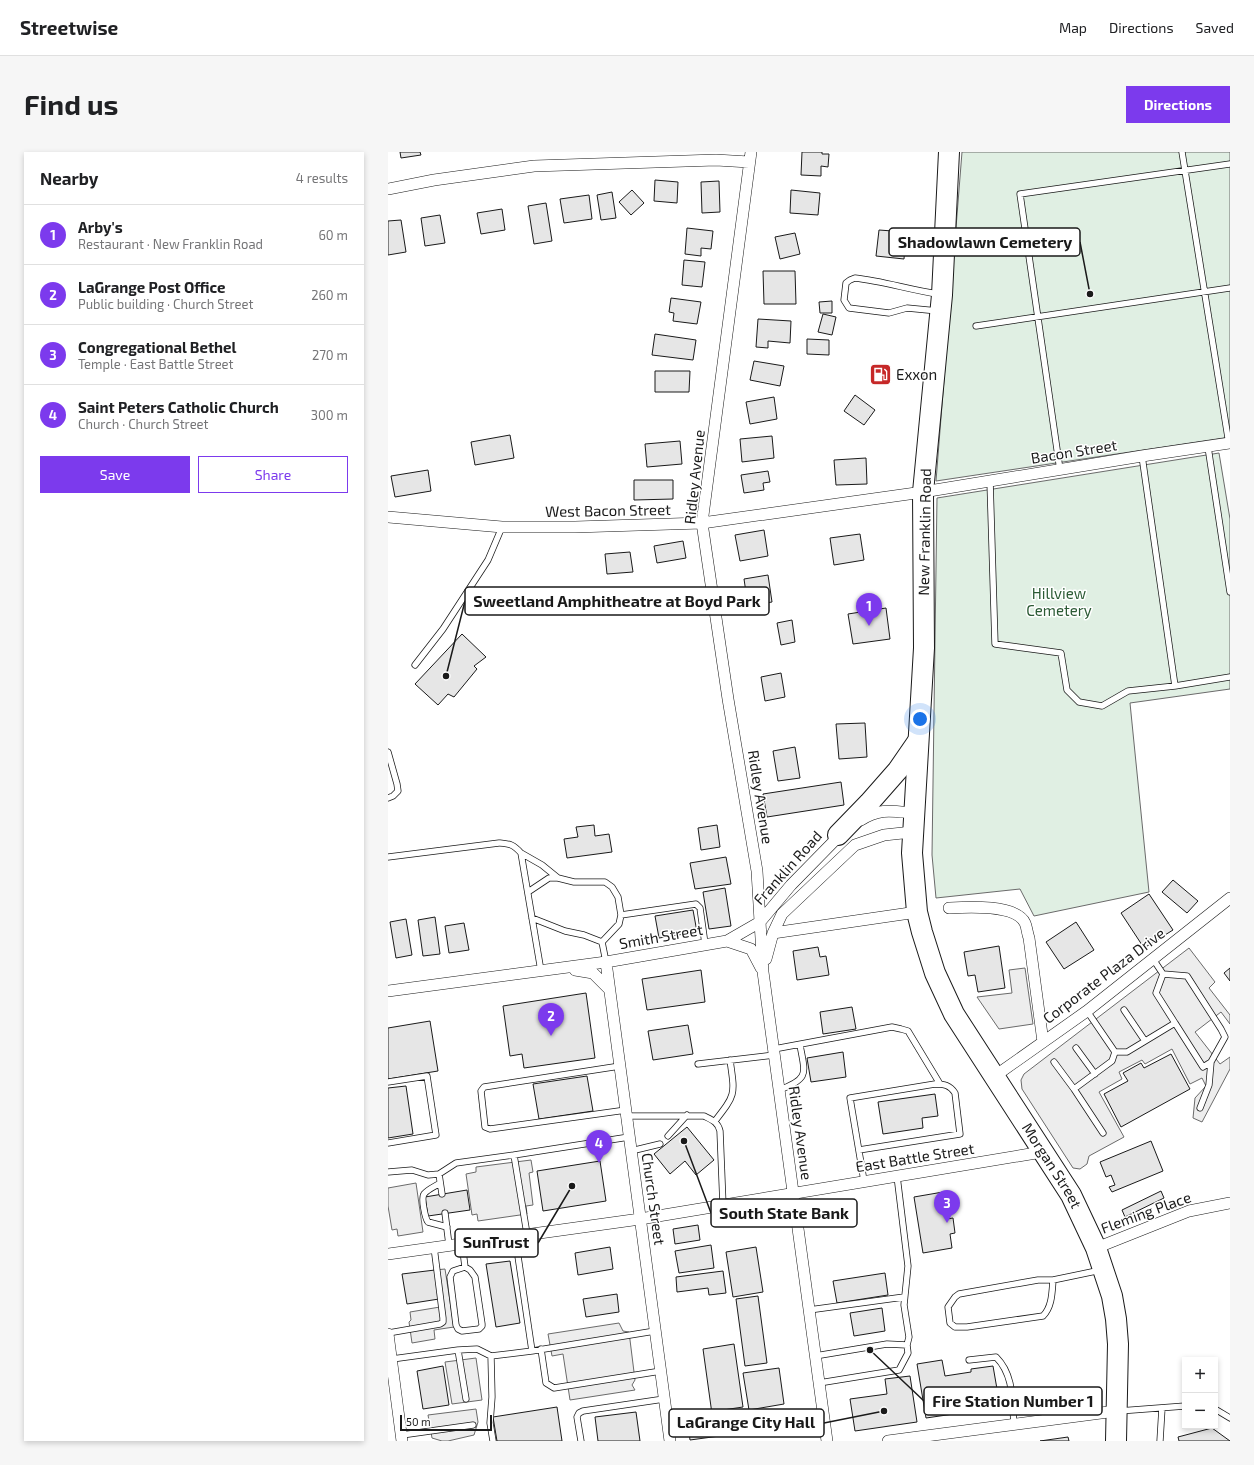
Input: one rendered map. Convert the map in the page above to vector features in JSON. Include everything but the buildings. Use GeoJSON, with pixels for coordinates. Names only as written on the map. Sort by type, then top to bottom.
{"type":"FeatureCollection","features":[{"type":"Feature","properties":{"kind":"highway","name":"New Franklin Road"},"geometry":{"type":"LineString","coordinates":[[917,912],[912,859],[924,648],[923,492],[941,303],[949,152]]}},
{"type":"Feature","properties":{"kind":"highway"},"geometry":{"type":"LineString","coordinates":[[838,835],[898,770],[919,739]]}},
{"type":"Feature","properties":{"kind":"highway","name":"Morgan Street"},"geometry":{"type":"LineString","coordinates":[[917,912],[928,953],[954,1014],[995,1076],[1042,1152],[1071,1194],[1096,1248],[1112,1296],[1116,1319],[1118,1344],[1116,1441]]}},
{"type":"Feature","properties":{"kind":"street"},"geometry":{"type":"LineString","coordinates":[[388,188],[534,166],[716,160],[750,157]]}},
{"type":"Feature","properties":{"kind":"street","name":"Ridley Avenue"},"geometry":{"type":"LineString","coordinates":[[750,157],[702,523],[728,699],[757,871],[764,972],[827,1441]]}},
{"type":"Feature","properties":{"kind":"street","name":"Bacon Street"},"geometry":{"type":"LineString","coordinates":[[923,492],[1142,456],[1229,444]]}},
{"type":"Feature","properties":{"kind":"street","name":"West Bacon Street"},"geometry":{"type":"LineString","coordinates":[[388,517],[502,527],[575,527],[702,523],[923,492]]}},
{"type":"Feature","properties":{"kind":"street","name":"Franklin Road"},"geometry":{"type":"LineString","coordinates":[[760,922],[791,885],[838,835],[870,814],[885,810],[913,822]]}},
{"type":"Feature","properties":{"kind":"street","name":"Franklin Road"},"geometry":{"type":"LineString","coordinates":[[773,933],[782,914],[836,861],[855,845],[884,835],[913,822]]}},
{"type":"Feature","properties":{"kind":"street","name":"Corporate Plaza Drive"},"geometry":{"type":"LineString","coordinates":[[995,1076],[1087,1010],[1230,898]]}},
{"type":"Feature","properties":{"kind":"street"},"geometry":{"type":"LineString","coordinates":[[949,908],[982,907],[1001,909],[1013,913],[1024,921],[1029,938],[1043,1042]]}},
{"type":"Feature","properties":{"kind":"street"},"geometry":{"type":"LineString","coordinates":[[773,933],[917,912]]}},
{"type":"Feature","properties":{"kind":"street","name":"Smith Street"},"geometry":{"type":"LineString","coordinates":[[388,991],[606,962],[706,944],[727,940],[760,922]]}},
{"type":"Feature","properties":{"kind":"street","name":"Ridley Avenue"},"geometry":{"type":"LineString","coordinates":[[764,972],[768,949],[773,933]]}},
{"type":"Feature","properties":{"kind":"street","name":"Ridley Avenue"},"geometry":{"type":"LineString","coordinates":[[727,940],[751,949],[764,972]]}},
{"type":"Feature","properties":{"kind":"street","name":"Church Street"},"geometry":{"type":"LineString","coordinates":[[606,962],[670,1441]]}},
{"type":"Feature","properties":{"kind":"street","name":"Smith Street"},"geometry":{"type":"LineString","coordinates":[[563,968],[593,973],[610,990]]}},
{"type":"Feature","properties":{"kind":"street","name":"East Battle Street"},"geometry":{"type":"LineString","coordinates":[[388,1254],[640,1219],[1042,1152]]}},
{"type":"Feature","properties":{"kind":"street","name":"Fleming Place"},"geometry":{"type":"LineString","coordinates":[[1096,1248],[1189,1211],[1230,1203]]}},
{"type":"Feature","properties":{"kind":"street"},"geometry":{"type":"LineString","coordinates":[[388,1334],[402,1438]]}},
{"type":"Feature","properties":{"kind":"street"},"geometry":{"type":"LineString","coordinates":[[888,1441],[1116,1411]]}},
{"type":"Feature","properties":{"kind":"lane"},"geometry":{"type":"LineString","coordinates":[[1182,152],[1229,444]]}},
{"type":"Feature","properties":{"kind":"lane"},"geometry":{"type":"LineString","coordinates":[[1060,470],[1020,194],[1230,164]]}},
{"type":"Feature","properties":{"kind":"lane"},"geometry":{"type":"LineString","coordinates":[[855,278],[919,292],[941,303],[907,308],[889,313],[848,308],[845,293],[846,283],[855,278]]}},
{"type":"Feature","properties":{"kind":"lane"},"geometry":{"type":"LineString","coordinates":[[976,326],[1230,288]]}},
{"type":"Feature","properties":{"kind":"lane"},"geometry":{"type":"LineString","coordinates":[[1208,446],[1230,592]]}},
{"type":"Feature","properties":{"kind":"lane"},"geometry":{"type":"LineString","coordinates":[[1142,456],[1175,686]]}},
{"type":"Feature","properties":{"kind":"lane"},"geometry":{"type":"LineString","coordinates":[[990,481],[995,644],[1061,653],[1067,690],[1079,702],[1102,706],[1128,692],[1230,677]]}},
{"type":"Feature","properties":{"kind":"lane"},"geometry":{"type":"LineString","coordinates":[[415,665],[443,629],[488,560],[502,527]]}},
{"type":"Feature","properties":{"kind":"lane"},"geometry":{"type":"LineString","coordinates":[[388,752],[398,791],[393,796],[388,798]]}},
{"type":"Feature","properties":{"kind":"lane"},"geometry":{"type":"LineString","coordinates":[[388,857],[499,843],[510,844],[521,853],[542,865],[558,878]]}},
{"type":"Feature","properties":{"kind":"lane"},"geometry":{"type":"LineString","coordinates":[[521,853],[542,971]]}},
{"type":"Feature","properties":{"kind":"lane"},"geometry":{"type":"LineString","coordinates":[[528,892],[549,878],[558,878],[574,882],[605,882],[612,887],[618,897],[621,915],[619,924],[602,942]]}},
{"type":"Feature","properties":{"kind":"lane"},"geometry":{"type":"LineString","coordinates":[[621,915],[696,904],[700,908],[706,944]]}},
{"type":"Feature","properties":{"kind":"lane"},"geometry":{"type":"LineString","coordinates":[[532,918],[602,942]]}},
{"type":"Feature","properties":{"kind":"lane"},"geometry":{"type":"LineString","coordinates":[[602,942],[606,962]]}},
{"type":"Feature","properties":{"kind":"lane"},"geometry":{"type":"LineString","coordinates":[[1153,959],[1164,974],[1187,976],[1221,1029],[1225,1038],[1211,1062],[1209,1085],[1200,1108]]}},
{"type":"Feature","properties":{"kind":"lane"},"geometry":{"type":"LineString","coordinates":[[1164,974],[1156,992],[1203,1067],[1211,1062]]}},
{"type":"Feature","properties":{"kind":"lane"},"geometry":{"type":"LineString","coordinates":[[1087,1010],[1115,1052]]}},
{"type":"Feature","properties":{"kind":"lane"},"geometry":{"type":"LineString","coordinates":[[1124,1010],[1145,1041]]}},
{"type":"Feature","properties":{"kind":"lane"},"geometry":{"type":"LineString","coordinates":[[1115,1052],[1127,1052],[1175,1023]]}},
{"type":"Feature","properties":{"kind":"lane"},"geometry":{"type":"LineString","coordinates":[[698,1064],[774,1052],[800,1044],[892,1027],[908,1031],[940,1084]]}},
{"type":"Feature","properties":{"kind":"lane"},"geometry":{"type":"LineString","coordinates":[[779,1090],[795,1084],[804,1074],[804,1064],[800,1044]]}},
{"type":"Feature","properties":{"kind":"lane"},"geometry":{"type":"LineString","coordinates":[[1076,1048],[1095,1074]]}},
{"type":"Feature","properties":{"kind":"lane"},"geometry":{"type":"LineString","coordinates":[[1074,1089],[1112,1061],[1115,1052]]}},
{"type":"Feature","properties":{"kind":"lane"},"geometry":{"type":"LineString","coordinates":[[714,1121],[733,1094],[734,1087],[730,1060]]}},
{"type":"Feature","properties":{"kind":"lane"},"geometry":{"type":"LineString","coordinates":[[1054,1062],[1103,1133]]}},
{"type":"Feature","properties":{"kind":"lane"},"geometry":{"type":"LineString","coordinates":[[620,1066],[484,1087],[481,1091],[485,1127],[490,1130],[626,1113],[704,1116],[719,1125],[723,1205]]}},
{"type":"Feature","properties":{"kind":"lane"},"geometry":{"type":"LineString","coordinates":[[388,1082],[427,1076],[436,1135],[388,1144]]}},
{"type":"Feature","properties":{"kind":"lane"},"geometry":{"type":"LineString","coordinates":[[859,1150],[960,1134],[955,1093],[951,1088],[940,1084],[850,1098],[864,1181]]}},
{"type":"Feature","properties":{"kind":"lane"},"geometry":{"type":"LineString","coordinates":[[668,1136],[687,1115]]}},
{"type":"Feature","properties":{"kind":"lane"},"geometry":{"type":"LineString","coordinates":[[388,1172],[412,1170],[428,1175],[439,1174],[456,1163],[629,1136]]}},
{"type":"Feature","properties":{"kind":"lane"},"geometry":{"type":"LineString","coordinates":[[631,1151],[660,1144]]}},
{"type":"Feature","properties":{"kind":"lane"},"geometry":{"type":"LineString","coordinates":[[514,1154],[527,1234]]}},
{"type":"Feature","properties":{"kind":"lane"},"geometry":{"type":"LineString","coordinates":[[439,1174],[442,1194]]}},
{"type":"Feature","properties":{"kind":"lane"},"geometry":{"type":"LineString","coordinates":[[819,1383],[899,1370],[908,1354],[907,1345],[909,1337],[904,1297],[908,1266],[897,1176]]}},
{"type":"Feature","properties":{"kind":"lane"},"geometry":{"type":"LineString","coordinates":[[440,1182],[425,1193],[423,1197],[424,1212],[428,1222],[447,1227]]}},
{"type":"Feature","properties":{"kind":"lane"},"geometry":{"type":"LineString","coordinates":[[445,1213],[449,1245]]}},
{"type":"Feature","properties":{"kind":"lane"},"geometry":{"type":"LineString","coordinates":[[515,1236],[532,1351]]}},
{"type":"Feature","properties":{"kind":"lane"},"geometry":{"type":"LineString","coordinates":[[462,1243],[465,1267]]}},
{"type":"Feature","properties":{"kind":"lane"},"geometry":{"type":"LineString","coordinates":[[388,1334],[440,1324],[443,1322],[444,1318],[434,1247]]}},
{"type":"Feature","properties":{"kind":"lane"},"geometry":{"type":"LineString","coordinates":[[465,1267],[470,1270],[475,1277],[482,1326],[479,1329],[462,1331],[458,1329],[456,1325],[450,1277],[453,1271],[465,1267]]}},
{"type":"Feature","properties":{"kind":"lane"},"geometry":{"type":"LineString","coordinates":[[1053,1280],[1050,1302],[1047,1312],[1043,1316],[967,1327],[955,1327],[950,1323],[948,1307],[959,1294],[1038,1280],[1053,1280],[1103,1269]]}},
{"type":"Feature","properties":{"kind":"lane"},"geometry":{"type":"LineString","coordinates":[[809,1310],[904,1297]]}},
{"type":"Feature","properties":{"kind":"lane"},"geometry":{"type":"LineString","coordinates":[[392,1359],[458,1350],[477,1349],[491,1356],[532,1351],[655,1331]]}},
{"type":"Feature","properties":{"kind":"lane"},"geometry":{"type":"LineString","coordinates":[[815,1356],[887,1344],[907,1345]]}},
{"type":"Feature","properties":{"kind":"lane"},"geometry":{"type":"LineString","coordinates":[[541,1349],[546,1383],[554,1388],[661,1371]]}},
{"type":"Feature","properties":{"kind":"lane"},"geometry":{"type":"LineString","coordinates":[[458,1350],[466,1400]]}},
{"type":"Feature","properties":{"kind":"lane"},"geometry":{"type":"LineString","coordinates":[[491,1356],[492,1397],[490,1423],[493,1441]]}},
{"type":"Feature","properties":{"kind":"lane"},"geometry":{"type":"LineString","coordinates":[[969,1360],[996,1357],[1004,1365],[1010,1380],[1014,1425]]}},
{"type":"Feature","properties":{"kind":"lane"},"geometry":{"type":"LineString","coordinates":[[581,1441],[578,1416],[579,1413],[583,1411],[664,1399]]}},
{"type":"Feature","properties":{"kind":"lane"},"geometry":{"type":"LineString","coordinates":[[1116,1411],[1182,1406]]}},
{"type":"Feature","properties":{"kind":"lane"},"geometry":{"type":"LineString","coordinates":[[1160,1441],[1162,1408]]}},
{"type":"Feature","properties":{"kind":"lane"},"geometry":{"type":"LineString","coordinates":[[1218,1411],[1230,1418]]}},
{"type":"Feature","properties":{"kind":"lane"},"geometry":{"type":"LineString","coordinates":[[402,1438],[473,1424]]}},
{"type":"Feature","properties":{"kind":"green space"},"geometry":{"type":"Polygon","coordinates":[[[962,152],[1230,152],[1230,437],[936,481],[962,152]]]}},
{"type":"Feature","properties":{"kind":"green space","name":"Hillview Cemetery"},"geometry":{"type":"Polygon","coordinates":[[[1219,453],[1230,519],[1230,689],[1130,703],[1149,892],[1034,916],[1020,889],[936,898],[932,855],[937,498],[1219,453]]]}},
{"type":"Feature","properties":{"kind":"shaded area"},"geometry":{"type":"Polygon","coordinates":[[[1189,948],[1215,982],[1209,988],[1230,1015],[1230,1024],[1221,1012],[1195,1032],[1220,1064],[1230,1057],[1230,1069],[1202,1122],[1193,1118],[1195,1098],[1206,1086],[1202,1078],[1190,1084],[1172,1049],[1145,1064],[1142,1060],[1119,1072],[1122,1079],[1099,1092],[1124,1137],[1089,1156],[1087,1164],[1080,1169],[1073,1168],[1022,1089],[1021,1080],[1024,1074],[1189,948]]]}},
{"type":"Feature","properties":{"kind":"shaded area"},"geometry":{"type":"Polygon","coordinates":[[[1025,968],[1033,1024],[999,1029],[977,997],[1012,993],[1009,970],[1025,968]]]}},
{"type":"Feature","properties":{"kind":"shaded area"},"geometry":{"type":"Polygon","coordinates":[[[531,1160],[533,1172],[529,1173],[533,1205],[526,1206],[527,1214],[478,1221],[477,1214],[472,1215],[466,1174],[476,1172],[476,1167],[531,1160]]]}},
{"type":"Feature","properties":{"kind":"shaded area"},"geometry":{"type":"Polygon","coordinates":[[[416,1183],[423,1232],[398,1236],[397,1229],[392,1230],[388,1206],[388,1188],[416,1183]]]}},
{"type":"Feature","properties":{"kind":"shaded area"},"geometry":{"type":"Polygon","coordinates":[[[445,1269],[454,1327],[434,1330],[435,1339],[412,1343],[409,1322],[411,1320],[410,1312],[440,1307],[435,1270],[445,1269]]]}},
{"type":"Feature","properties":{"kind":"shaded area"},"geometry":{"type":"Polygon","coordinates":[[[619,1323],[623,1331],[629,1332],[635,1380],[632,1385],[635,1390],[570,1400],[563,1354],[552,1356],[548,1334],[619,1323]]]}},
{"type":"Feature","properties":{"kind":"shaded area"},"geometry":{"type":"Polygon","coordinates":[[[476,1358],[482,1400],[452,1404],[445,1362],[476,1358]]]}},
{"type":"Feature","properties":{"kind":"shaded area"},"geometry":{"type":"Polygon","coordinates":[[[476,1409],[478,1422],[474,1435],[448,1441],[432,1438],[428,1415],[476,1409]]]}},
{"type":"Feature","properties":{"kind":"place","name":"Shadowlawn Cemetery"},"geometry":{"type":"Point","coordinates":[1090,294]}},
{"type":"Feature","properties":{"kind":"place","name":"Exxon"},"geometry":{"type":"Point","coordinates":[881,375]}},
{"type":"Feature","properties":{"kind":"place","name":"Arby's"},"geometry":{"type":"Point","coordinates":[869,626]}},
{"type":"Feature","properties":{"kind":"place","name":"Sweetland Amphitheatre at Boyd Park"},"geometry":{"type":"Point","coordinates":[446,676]}},
{"type":"Feature","properties":{"kind":"place","name":"LaGrange Post Office"},"geometry":{"type":"Point","coordinates":[551,1036]}},
{"type":"Feature","properties":{"kind":"place","name":"South State Bank"},"geometry":{"type":"Point","coordinates":[684,1141]}},
{"type":"Feature","properties":{"kind":"place","name":"Saint Peters Catholic Church"},"geometry":{"type":"Point","coordinates":[599,1163]}},
{"type":"Feature","properties":{"kind":"place","name":"SunTrust"},"geometry":{"type":"Point","coordinates":[572,1186]}},
{"type":"Feature","properties":{"kind":"place","name":"Congregational Bethel"},"geometry":{"type":"Point","coordinates":[947,1223]}},
{"type":"Feature","properties":{"kind":"place","name":"Fire Station Number 1"},"geometry":{"type":"Point","coordinates":[870,1350]}},
{"type":"Feature","properties":{"kind":"place","name":"LaGrange City Hall"},"geometry":{"type":"Point","coordinates":[884,1411]}}]}
